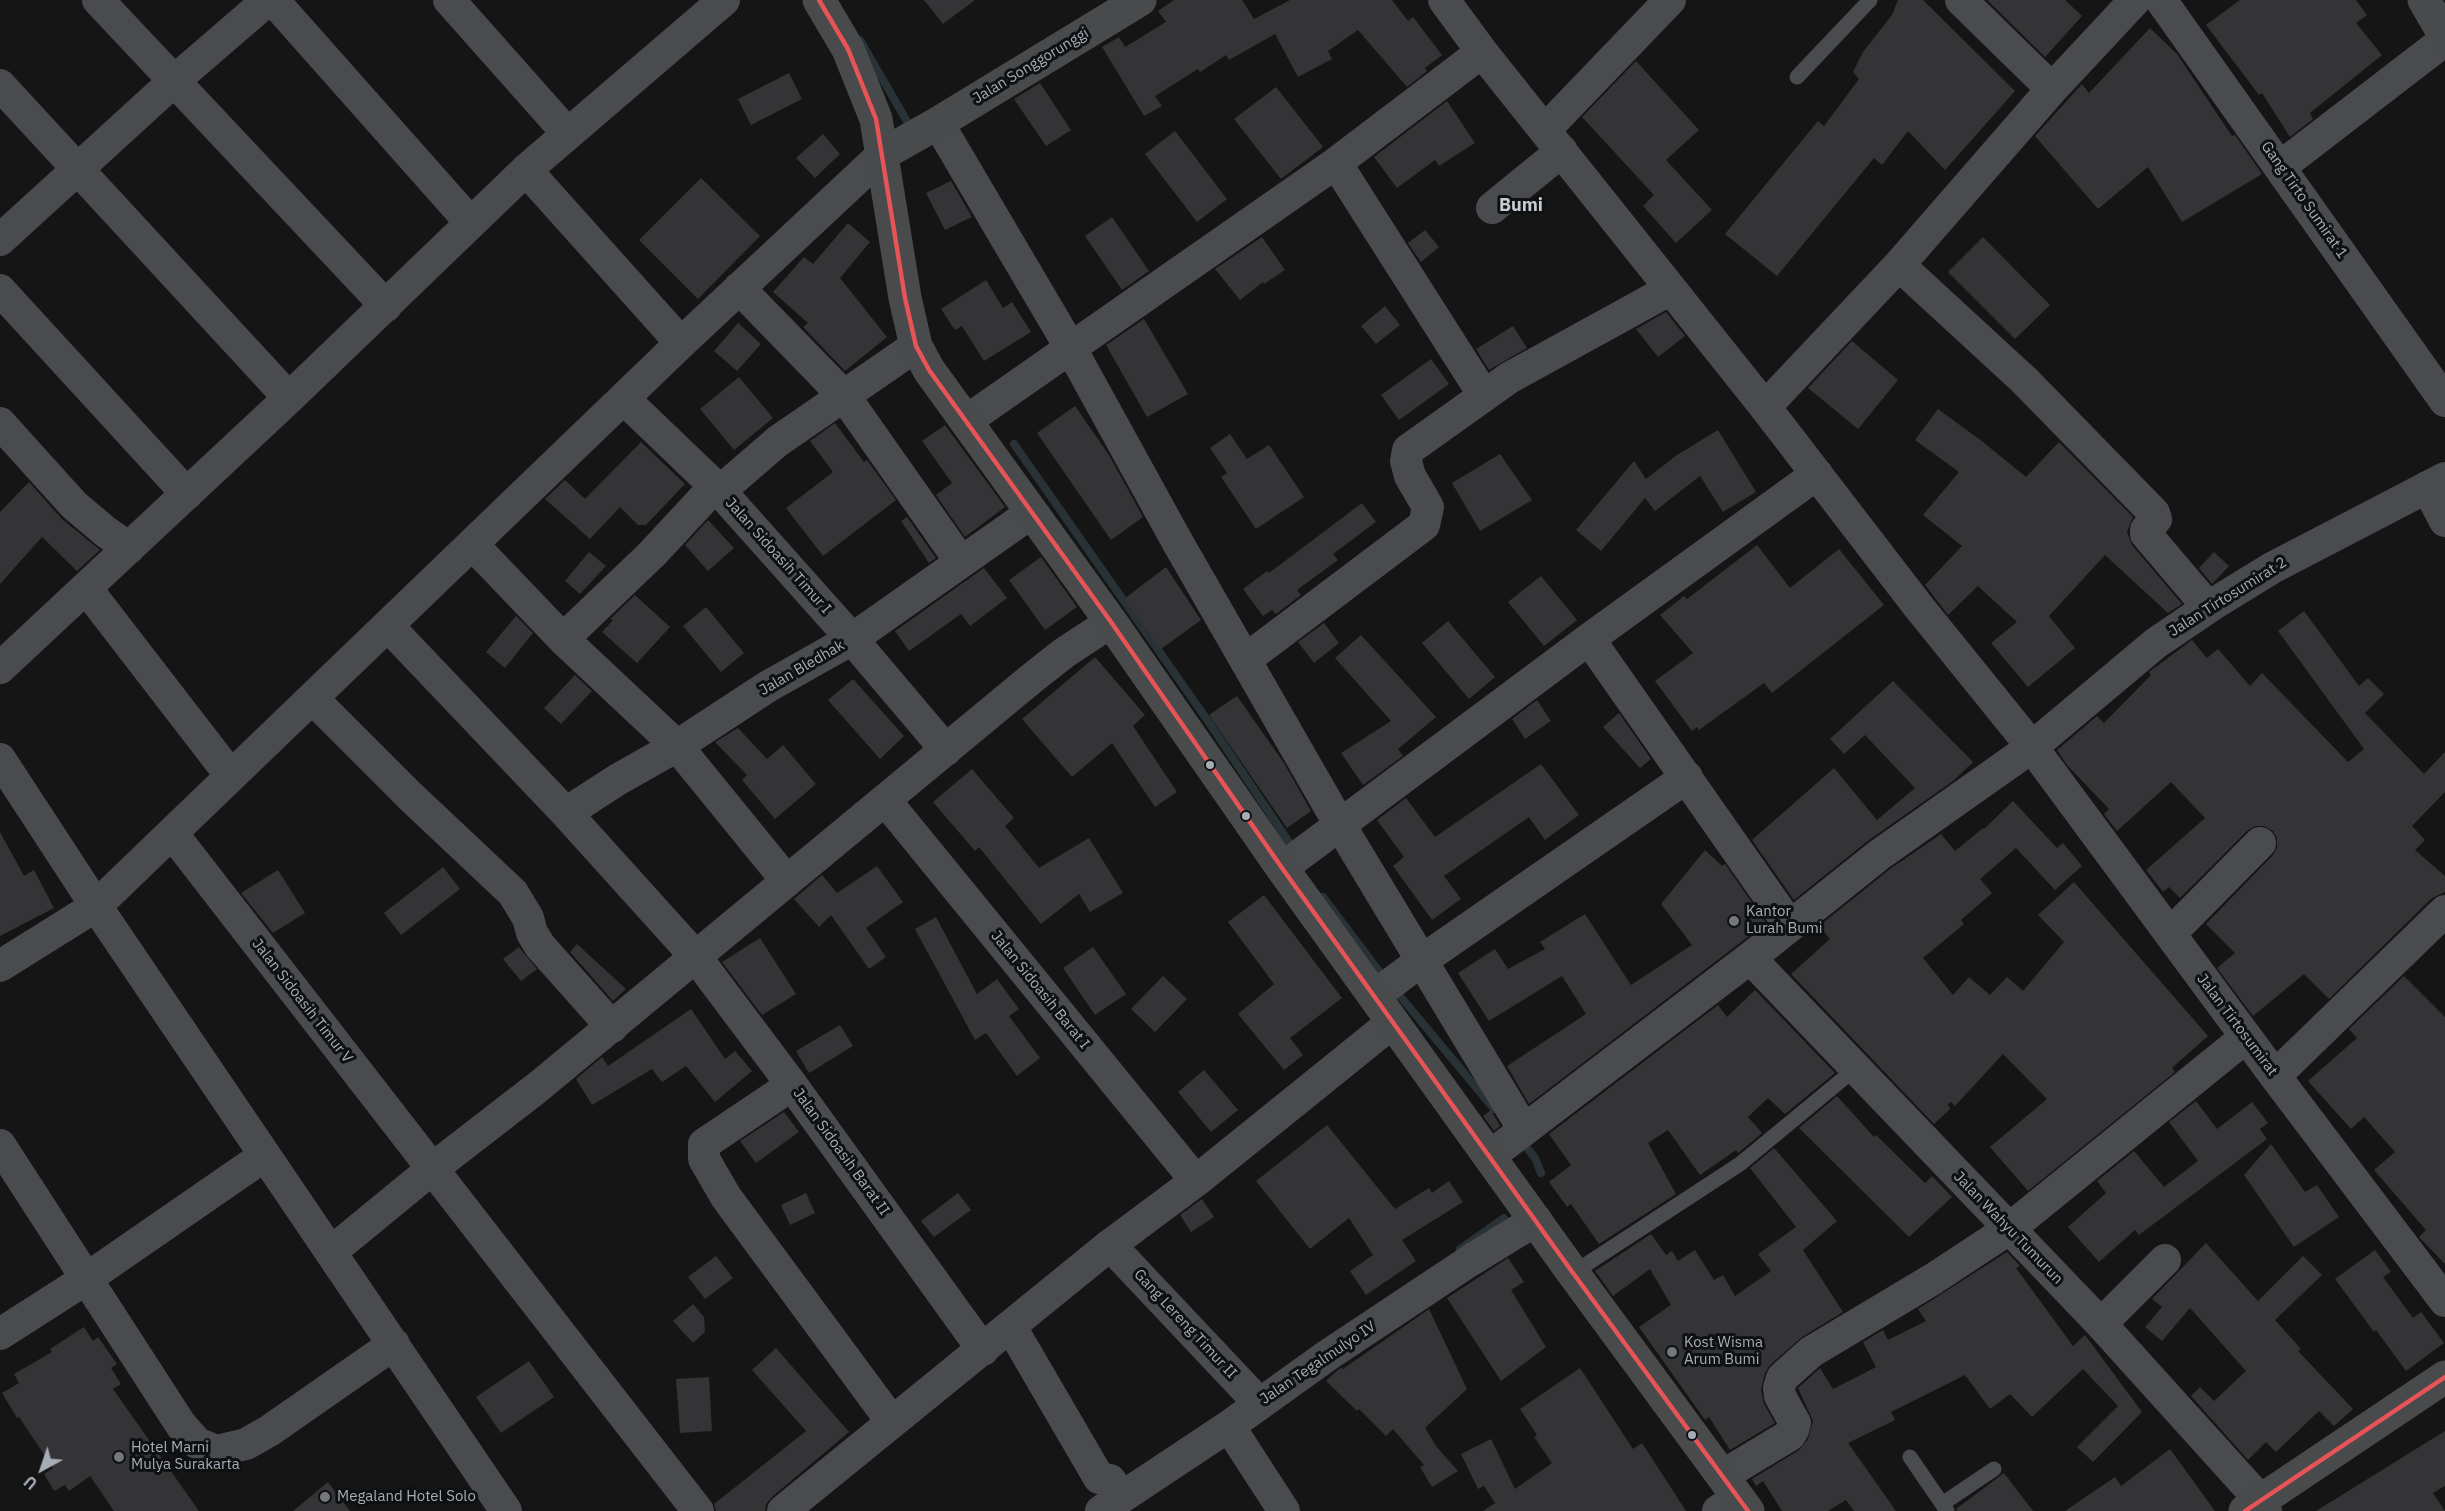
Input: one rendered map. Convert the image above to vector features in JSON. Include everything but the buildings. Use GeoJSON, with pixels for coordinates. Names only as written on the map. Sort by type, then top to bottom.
{"type":"FeatureCollection","features":[{"type":"Feature","properties":{"kind":"main road"},"geometry":{"type":"LineString","coordinates":[[819,0],[848,49],[876,119],[912,137],[896,251],[916,346],[929,370],[1030,513],[1111,622],[1295,858],[1384,1009],[1509,1141],[1536,1220],[1731,1499]]}},
{"type":"Feature","properties":{"kind":"main road","name":"Jalan Songgorunggi"},"geometry":{"type":"LineString","coordinates":[[912,137],[1140,0]]}},
{"type":"Feature","properties":{"kind":"main road"},"geometry":{"type":"LineString","coordinates":[[2426,1],[2445,38]]}},
{"type":"Feature","properties":{"kind":"main road"},"geometry":{"type":"LineString","coordinates":[[2257,1508],[2444,1380]]}},
{"type":"Feature","properties":{"kind":"street"},"geometry":{"type":"LineString","coordinates":[[98,0],[386,306]]}},
{"type":"Feature","properties":{"kind":"street"},"geometry":{"type":"LineString","coordinates":[[0,240],[174,81],[271,0],[470,222]]}},
{"type":"Feature","properties":{"kind":"street"},"geometry":{"type":"LineString","coordinates":[[449,0],[568,134]]}},
{"type":"Feature","properties":{"kind":"street"},"geometry":{"type":"LineString","coordinates":[[0,668],[289,398],[526,170],[724,0]]}},
{"type":"Feature","properties":{"kind":"street","name":"Jalan Tirtosumirat"},"geometry":{"type":"LineString","coordinates":[[1443,0],[1765,407],[1918,606],[2032,747],[2275,1076],[2441,1288]]}},
{"type":"Feature","properties":{"kind":"street"},"geometry":{"type":"LineString","coordinates":[[1492,208],[1554,141],[1670,0]]}},
{"type":"Feature","properties":{"kind":"street"},"geometry":{"type":"LineString","coordinates":[[1961,0],[2052,89]]}},
{"type":"Feature","properties":{"kind":"street"},"geometry":{"type":"LineString","coordinates":[[1765,407],[1899,265],[2052,89],[2135,0]]}},
{"type":"Feature","properties":{"kind":"street","name":"Gang Tirto Sumirat 1"},"geometry":{"type":"LineString","coordinates":[[2161,0],[2445,401]]}},
{"type":"Feature","properties":{"kind":"street"},"geometry":{"type":"LineString","coordinates":[[2280,167],[2445,38]]}},
{"type":"Feature","properties":{"kind":"street"},"geometry":{"type":"LineString","coordinates":[[966,421],[1336,163],[1482,52]]}},
{"type":"Feature","properties":{"kind":"street"},"geometry":{"type":"LineString","coordinates":[[0,85],[289,398]]}},
{"type":"Feature","properties":{"kind":"street"},"geometry":{"type":"LineString","coordinates":[[0,966],[96,906],[739,288],[912,137],[1071,347],[1245,660],[1421,961],[1509,1141]]}},
{"type":"Feature","properties":{"kind":"street"},"geometry":{"type":"LineString","coordinates":[[1336,163],[1483,394]]}},
{"type":"Feature","properties":{"kind":"street"},"geometry":{"type":"LineString","coordinates":[[526,170],[681,343]]}},
{"type":"Feature","properties":{"kind":"street"},"geometry":{"type":"LineString","coordinates":[[1899,265],[2024,380],[2154,513],[2156,519],[2146,530],[2146,534],[2208,607]]}},
{"type":"Feature","properties":{"kind":"street"},"geometry":{"type":"LineString","coordinates":[[739,288],[845,397],[961,562]]}},
{"type":"Feature","properties":{"kind":"street"},"geometry":{"type":"LineString","coordinates":[[1245,660],[1424,525],[1428,507],[1410,476],[1406,461],[1408,450],[1483,394],[1671,289]]}},
{"type":"Feature","properties":{"kind":"street"},"geometry":{"type":"LineString","coordinates":[[0,290],[187,494]]}},
{"type":"Feature","properties":{"kind":"street"},"geometry":{"type":"LineString","coordinates":[[563,639],[651,554],[705,497],[720,491],[778,441],[916,346]]}},
{"type":"Feature","properties":{"kind":"street","name":"Jalan Sidoasih Timur I"},"geometry":{"type":"LineString","coordinates":[[624,399],[720,491],[852,639],[946,750]]}},
{"type":"Feature","properties":{"kind":"street"},"geometry":{"type":"LineString","coordinates":[[0,423],[74,505],[129,548]]}},
{"type":"Feature","properties":{"kind":"street"},"geometry":{"type":"LineString","coordinates":[[1295,858],[1589,639],[1817,474]]}},
{"type":"Feature","properties":{"kind":"street"},"geometry":{"type":"LineString","coordinates":[[2436,482],[2445,521]]}},
{"type":"Feature","properties":{"kind":"street","name":"Jalan Tirtosumirat 2"},"geometry":{"type":"LineString","coordinates":[[1509,1141],[1750,958],[1879,855],[2032,747],[2156,643],[2208,607],[2272,568],[2436,482]]}},
{"type":"Feature","properties":{"kind":"street","name":"Jalan Bledhak"},"geometry":{"type":"LineString","coordinates":[[566,813],[617,780],[677,746],[767,687],[852,639],[1030,513]]}},
{"type":"Feature","properties":{"kind":"street"},"geometry":{"type":"LineString","coordinates":[[473,545],[563,639],[677,746],[787,881]]}},
{"type":"Feature","properties":{"kind":"street"},"geometry":{"type":"LineString","coordinates":[[86,588],[231,776]]}},
{"type":"Feature","properties":{"kind":"street"},"geometry":{"type":"LineString","coordinates":[[331,1252],[432,1169],[538,1088],[1064,653],[1111,622]]}},
{"type":"Feature","properties":{"kind":"street","name":"Jalan Sidoasih Barat II"},"geometry":{"type":"LineString","coordinates":[[388,626],[566,813],[696,957],[792,1085],[983,1350]]}},
{"type":"Feature","properties":{"kind":"street"},"geometry":{"type":"LineString","coordinates":[[1589,639],[1688,777],[1790,926]]}},
{"type":"Feature","properties":{"kind":"street"},"geometry":{"type":"LineString","coordinates":[[312,698],[410,796],[513,893],[528,918],[532,933],[540,946],[612,1027]]}},
{"type":"Feature","properties":{"kind":"street"},"geometry":{"type":"LineString","coordinates":[[0,759],[264,1156],[506,1511]]}},
{"type":"Feature","properties":{"kind":"street"},"geometry":{"type":"LineString","coordinates":[[783,1511],[1110,1245],[1196,1181],[1384,1009],[1421,961],[1688,777]]}},
{"type":"Feature","properties":{"kind":"street","name":"Jalan Sidoasih Barat I"},"geometry":{"type":"LineString","coordinates":[[885,800],[1196,1181]]}},
{"type":"Feature","properties":{"kind":"street","name":"Jalan Sidoasih Timur V"},"geometry":{"type":"LineString","coordinates":[[172,833],[698,1511]]}},
{"type":"Feature","properties":{"kind":"street"},"geometry":{"type":"LineString","coordinates":[[2169,934],[2259,843]]}},
{"type":"Feature","properties":{"kind":"street"},"geometry":{"type":"LineString","coordinates":[[2275,1076],[2445,911]]}},
{"type":"Feature","properties":{"kind":"street","name":"Jalan Wahyu Tumurun"},"geometry":{"type":"LineString","coordinates":[[1750,958],[2101,1324],[2257,1508]]}},
{"type":"Feature","properties":{"kind":"street"},"geometry":{"type":"LineString","coordinates":[[1731,1499],[1794,1430],[1795,1423],[1780,1396],[1779,1388],[1782,1378],[1811,1352],[1933,1280],[2009,1229],[2246,1037]]}},
{"type":"Feature","properties":{"kind":"street"},"geometry":{"type":"LineString","coordinates":[[792,1085],[704,1144],[704,1159],[726,1197],[892,1422]]}},
{"type":"Feature","properties":{"kind":"street"},"geometry":{"type":"LineString","coordinates":[[0,1145],[181,1425],[197,1443],[217,1451],[246,1444],[269,1431],[394,1344]]}},
{"type":"Feature","properties":{"kind":"street"},"geometry":{"type":"LineString","coordinates":[[0,1334],[86,1279],[264,1156]]}},
{"type":"Feature","properties":{"kind":"street","name":"Jalan Tegalmulyo IV"},"geometry":{"type":"LineString","coordinates":[[1112,1495],[1229,1426],[1253,1396],[1536,1220]]}},
{"type":"Feature","properties":{"kind":"street","name":"Gang Lereng Timur II"},"geometry":{"type":"LineString","coordinates":[[1110,1245],[1253,1396]]}},
{"type":"Feature","properties":{"kind":"street"},"geometry":{"type":"LineString","coordinates":[[2101,1324],[2165,1260]]}},
{"type":"Feature","properties":{"kind":"street"},"geometry":{"type":"LineString","coordinates":[[1011,1327],[1099,1478],[1112,1495]]}},
{"type":"Feature","properties":{"kind":"street"},"geometry":{"type":"LineString","coordinates":[[1229,1426],[1284,1511]]}},
{"type":"Feature","properties":{"kind":"lane"},"geometry":{"type":"LineString","coordinates":[[1797,77],[1870,0]]}},
{"type":"Feature","properties":{"kind":"lane"},"geometry":{"type":"LineString","coordinates":[[1573,1273],[1740,1164],[1855,1069]]}},
{"type":"Feature","properties":{"kind":"lane"},"geometry":{"type":"LineString","coordinates":[[1910,1458],[1945,1507],[1994,1468]]}},
{"type":"Feature","properties":{"kind":"waterway"},"geometry":{"type":"LineString","coordinates":[[860,40],[912,130]]}},
{"type":"Feature","properties":{"kind":"waterway"},"geometry":{"type":"LineString","coordinates":[[1014,444],[1208,721],[1295,851]]}},
{"type":"Feature","properties":{"kind":"waterway"},"geometry":{"type":"LineString","coordinates":[[1323,897],[1375,966],[1494,1109]]}},
{"type":"Feature","properties":{"kind":"waterway"},"geometry":{"type":"LineString","coordinates":[[1520,1139],[1535,1158],[1541,1173]]}},
{"type":"Feature","properties":{"kind":"waterway"},"geometry":{"type":"LineString","coordinates":[[1460,1249],[1504,1218]]}},
{"type":"Feature","properties":{"kind":"transit line"},"geometry":{"type":"LineString","coordinates":[[819,0],[848,49],[876,119],[905,298],[916,346],[929,370],[1111,622],[1282,868],[1573,1273],[1748,1511]]}},
{"type":"Feature","properties":{"kind":"transit line"},"geometry":{"type":"LineString","coordinates":[[2245,1511],[2445,1377]]}},
{"type":"Feature","properties":{"kind":"place","name":"Kantor Lurah Bumi"},"geometry":{"type":"Point","coordinates":[1734,921]}},
{"type":"Feature","properties":{"kind":"place","name":"Kost Wisma Arum Bumi"},"geometry":{"type":"Point","coordinates":[1672,1352]}},
{"type":"Feature","properties":{"kind":"place","name":"Hotel Marni Mulya Surakarta"},"geometry":{"type":"Point","coordinates":[119,1457]}},
{"type":"Feature","properties":{"kind":"place","name":"Megaland Hotel Solo"},"geometry":{"type":"Point","coordinates":[325,1497]}},
{"type":"Feature","properties":{"kind":"district","name":"Bumi"},"geometry":{"type":"Point","coordinates":[1521,206]}}]}
